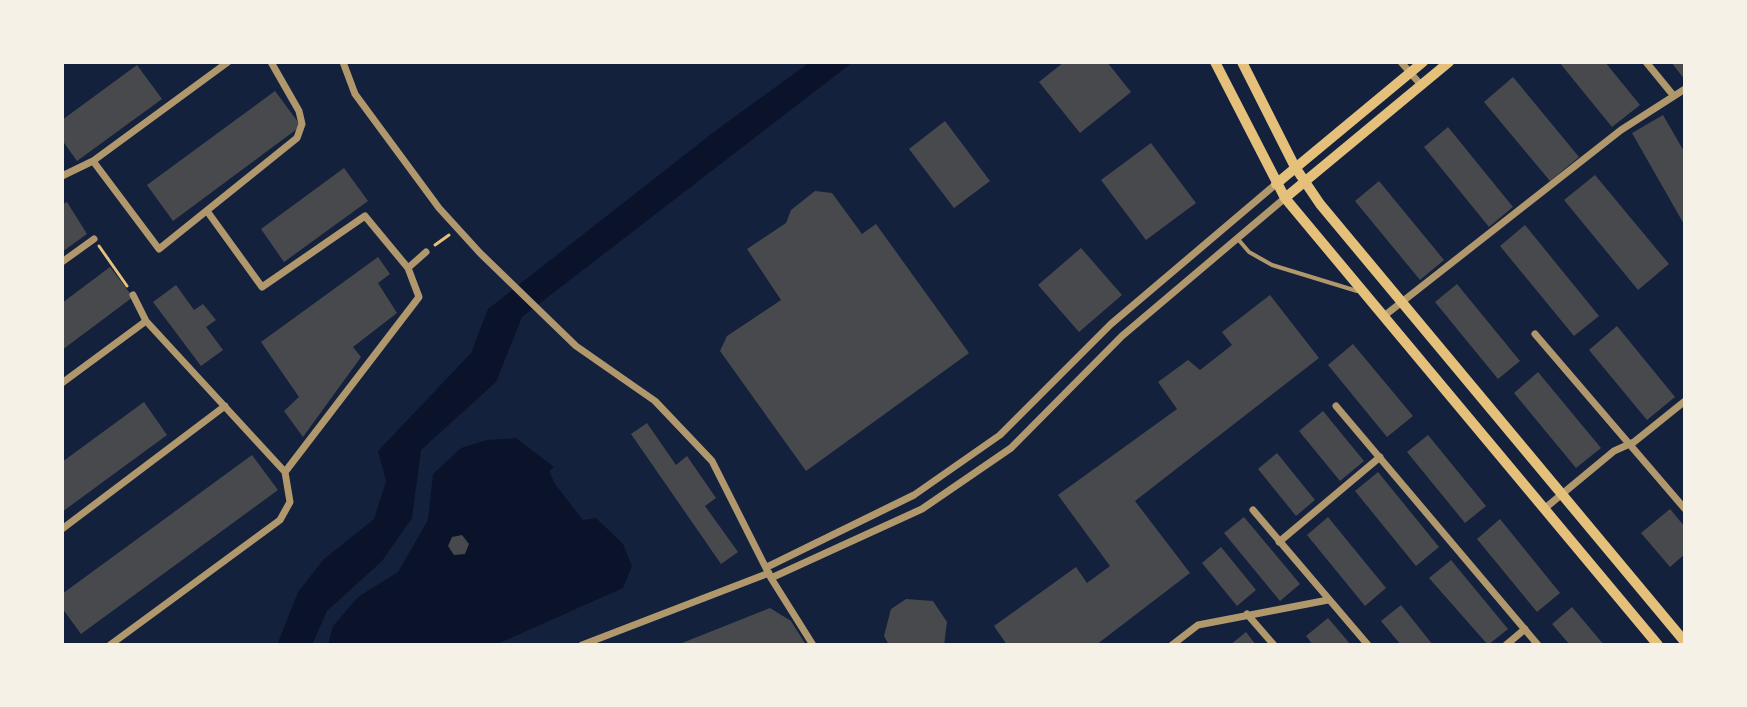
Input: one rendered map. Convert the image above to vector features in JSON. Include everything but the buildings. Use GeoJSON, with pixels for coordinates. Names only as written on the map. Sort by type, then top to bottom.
{"type":"FeatureCollection","features":[{"type":"Feature","properties":{"kind":"main road"},"geometry":{"type":"LineString","coordinates":[[1215,62],[1285,198],[1658,645]]}},
{"type":"Feature","properties":{"kind":"main road"},"geometry":{"type":"LineString","coordinates":[[1242,62],[1304,181],[1400,303],[1685,642]]}},
{"type":"Feature","properties":{"kind":"main road"},"geometry":{"type":"LineString","coordinates":[[1276,184],[1423,62]]}},
{"type":"Feature","properties":{"kind":"main road"},"geometry":{"type":"LineString","coordinates":[[1285,198],[1449,62]]}},
{"type":"Feature","properties":{"kind":"street"},"geometry":{"type":"LineString","coordinates":[[62,176],[93,161],[228,62]]}},
{"type":"Feature","properties":{"kind":"street"},"geometry":{"type":"LineString","coordinates":[[93,161],[159,249],[297,138],[302,124],[299,111],[271,62]]}},
{"type":"Feature","properties":{"kind":"street"},"geometry":{"type":"LineString","coordinates":[[343,62],[355,94],[458,229],[576,346],[655,401],[712,461],[769,573],[813,645]]}},
{"type":"Feature","properties":{"kind":"street"},"geometry":{"type":"LineString","coordinates":[[1401,62],[1421,85]]}},
{"type":"Feature","properties":{"kind":"street"},"geometry":{"type":"LineString","coordinates":[[1646,62],[1673,95]]}},
{"type":"Feature","properties":{"kind":"street"},"geometry":{"type":"LineString","coordinates":[[1384,316],[1621,130],[1685,89]]}},
{"type":"Feature","properties":{"kind":"street"},"geometry":{"type":"LineString","coordinates":[[769,573],[914,495],[1000,435],[1111,324],[1276,184]]}},
{"type":"Feature","properties":{"kind":"street"},"geometry":{"type":"LineString","coordinates":[[582,645],[769,573],[922,509],[1011,448],[1122,336],[1285,198]]}},
{"type":"Feature","properties":{"kind":"street"},"geometry":{"type":"LineString","coordinates":[[207,211],[262,287],[365,216],[408,268],[419,297],[285,472]]}},
{"type":"Feature","properties":{"kind":"street"},"geometry":{"type":"LineString","coordinates":[[62,262],[94,239]]}},
{"type":"Feature","properties":{"kind":"street"},"geometry":{"type":"LineString","coordinates":[[408,268],[426,252]]}},
{"type":"Feature","properties":{"kind":"street"},"geometry":{"type":"LineString","coordinates":[[110,645],[280,520],[290,502],[285,472],[146,321],[133,295]]}},
{"type":"Feature","properties":{"kind":"street"},"geometry":{"type":"LineString","coordinates":[[62,383],[146,321]]}},
{"type":"Feature","properties":{"kind":"street"},"geometry":{"type":"LineString","coordinates":[[1535,334],[1685,509]]}},
{"type":"Feature","properties":{"kind":"street"},"geometry":{"type":"LineString","coordinates":[[1544,509],[1614,451],[1630,444],[1685,401]]}},
{"type":"Feature","properties":{"kind":"street"},"geometry":{"type":"LineString","coordinates":[[62,529],[225,406]]}},
{"type":"Feature","properties":{"kind":"street"},"geometry":{"type":"LineString","coordinates":[[1336,406],[1538,645]]}},
{"type":"Feature","properties":{"kind":"street"},"geometry":{"type":"LineString","coordinates":[[1279,542],[1380,457]]}},
{"type":"Feature","properties":{"kind":"street"},"geometry":{"type":"LineString","coordinates":[[1253,510],[1368,645]]}},
{"type":"Feature","properties":{"kind":"street"},"geometry":{"type":"LineString","coordinates":[[1172,645],[1198,625],[1328,600]]}},
{"type":"Feature","properties":{"kind":"street"},"geometry":{"type":"LineString","coordinates":[[1247,614],[1274,645]]}},
{"type":"Feature","properties":{"kind":"street"},"geometry":{"type":"LineString","coordinates":[[1506,645],[1525,629]]}},
{"type":"Feature","properties":{"kind":"lane"},"geometry":{"type":"LineString","coordinates":[[1237,238],[1249,252],[1272,265],[1348,287],[1366,296]]}},
{"type":"Feature","properties":{"kind":"path"},"geometry":{"type":"LineString","coordinates":[[426,252],[458,229]]}},
{"type":"Feature","properties":{"kind":"path"},"geometry":{"type":"LineString","coordinates":[[94,239],[133,295]]}},
{"type":"Feature","properties":{"kind":"water"},"geometry":{"type":"Polygon","coordinates":[[[810,62],[853,62],[522,317],[496,382],[421,450],[412,518],[382,561],[327,611],[312,645],[277,645],[298,592],[324,559],[374,519],[386,481],[378,451],[471,353],[488,309],[715,131],[810,62]]]}},
{"type":"Feature","properties":{"kind":"water"},"geometry":{"type":"Polygon","coordinates":[[[516,438],[554,467],[549,471],[555,484],[583,520],[596,518],[623,544],[632,566],[623,588],[495,645],[328,645],[333,626],[358,597],[398,572],[428,520],[433,474],[461,448],[487,440],[516,438]]]}}]}
